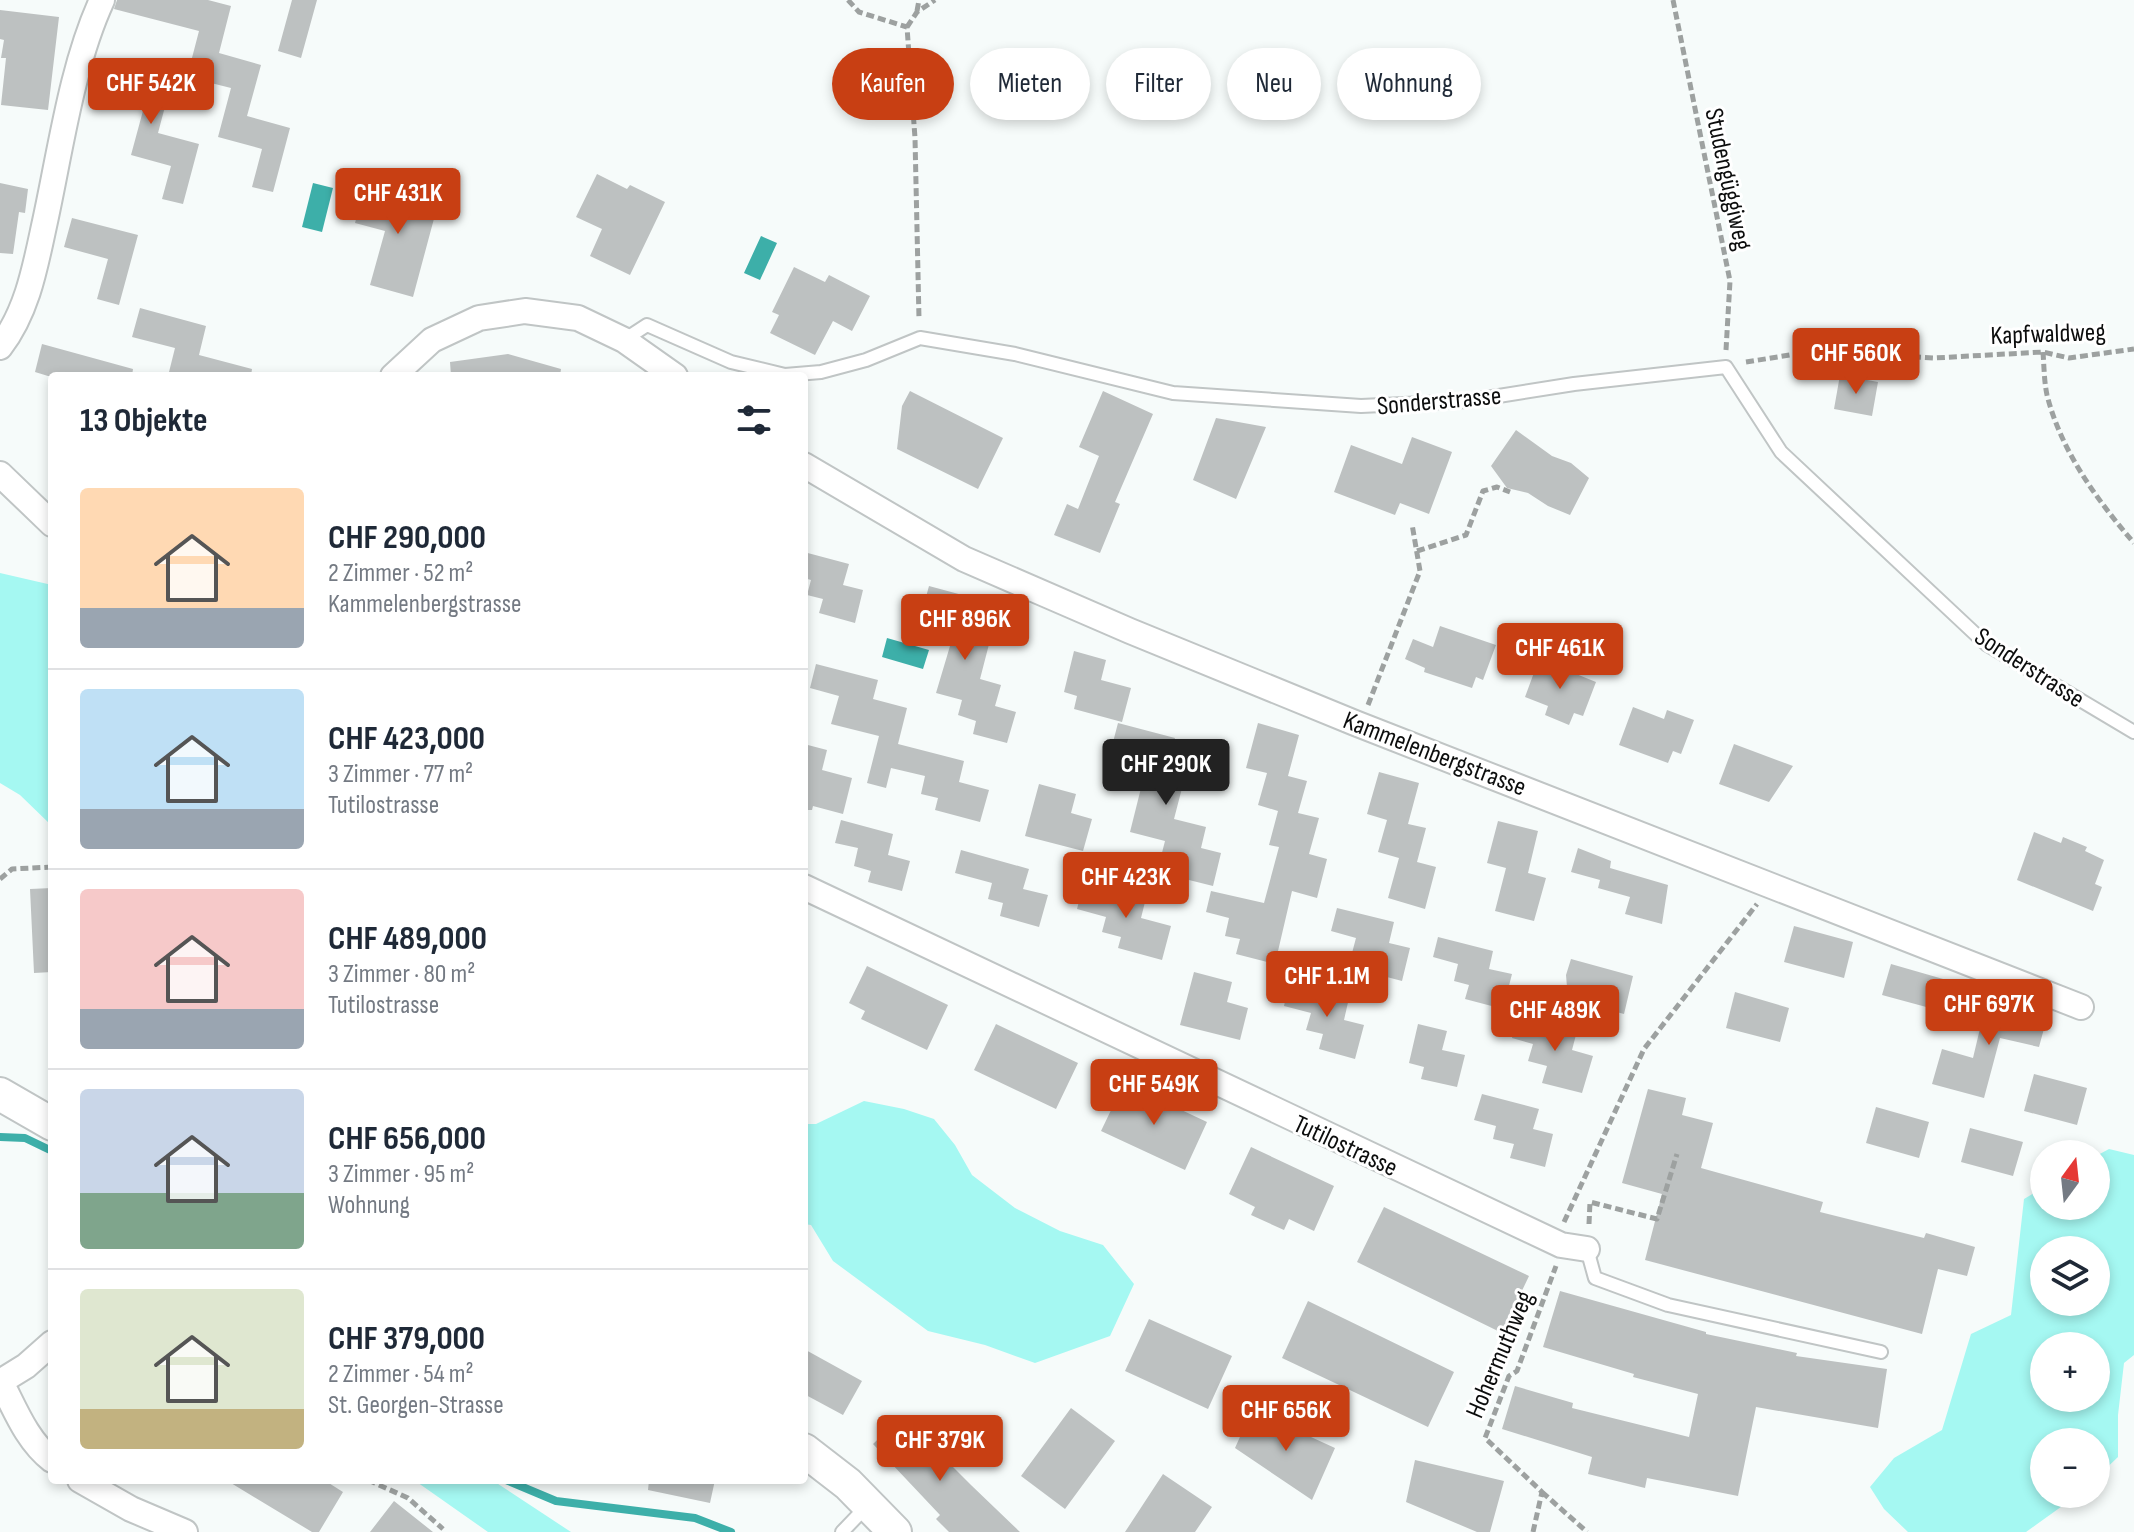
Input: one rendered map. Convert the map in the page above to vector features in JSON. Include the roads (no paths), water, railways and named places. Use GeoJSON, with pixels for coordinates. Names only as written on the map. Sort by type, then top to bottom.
{"type":"FeatureCollection","features":[{"type":"Feature","properties":{"kind":"street"},"geometry":{"type":"LineString","coordinates":[[0,347],[10,335],[32,279],[81,56],[102,0]]}},
{"type":"Feature","properties":{"kind":"street"},"geometry":{"type":"LineString","coordinates":[[397,372],[432,340],[479,318],[525,311],[578,318],[624,340],[669,372]]}},
{"type":"Feature","properties":{"kind":"street","name":"Kammelenbergstrasse"},"geometry":{"type":"LineString","coordinates":[[808,467],[964,559],[1130,631],[1355,723],[2081,1007]]}},
{"type":"Feature","properties":{"kind":"street"},"geometry":{"type":"LineString","coordinates":[[0,474],[48,520]]}},
{"type":"Feature","properties":{"kind":"street","name":"Tutilostrasse"},"geometry":{"type":"LineString","coordinates":[[808,889],[1561,1245],[1587,1249]]}},
{"type":"Feature","properties":{"kind":"street"},"geometry":{"type":"LineString","coordinates":[[0,1094],[48,1122]]}},
{"type":"Feature","properties":{"kind":"street"},"geometry":{"type":"LineString","coordinates":[[48,1347],[26,1366],[0,1382],[24,1427],[48,1457]]}},
{"type":"Feature","properties":{"kind":"street"},"geometry":{"type":"LineString","coordinates":[[808,1453],[848,1484],[895,1532]]}},
{"type":"Feature","properties":{"kind":"street"},"geometry":{"type":"LineString","coordinates":[[87,1484],[131,1509],[185,1532]]}},
{"type":"Feature","properties":{"kind":"lane","name":"Sonderstrasse"},"geometry":{"type":"LineString","coordinates":[[624,340],[647,325],[731,362],[773,372]]}},
{"type":"Feature","properties":{"kind":"lane","name":"Sonderstrasse"},"geometry":{"type":"LineString","coordinates":[[808,373],[866,360],[920,338],[1015,354],[1173,393],[1361,406],[1467,401],[1574,384],[1726,367],[1781,452],[1986,644],[2134,732]]}},
{"type":"Feature","properties":{"kind":"lane"},"geometry":{"type":"LineString","coordinates":[[1587,1249],[1595,1278],[1668,1305],[1881,1352]]}},
{"type":"Feature","properties":{"kind":"lane"},"geometry":{"type":"LineString","coordinates":[[842,1532],[869,1505]]}},
{"type":"Feature","properties":{"kind":"waterway"},"geometry":{"type":"LineString","coordinates":[[0,1137],[25,1138],[48,1149]]}},
{"type":"Feature","properties":{"kind":"waterway"},"geometry":{"type":"LineString","coordinates":[[516,1484],[556,1501],[695,1518],[731,1532]]}}]}
